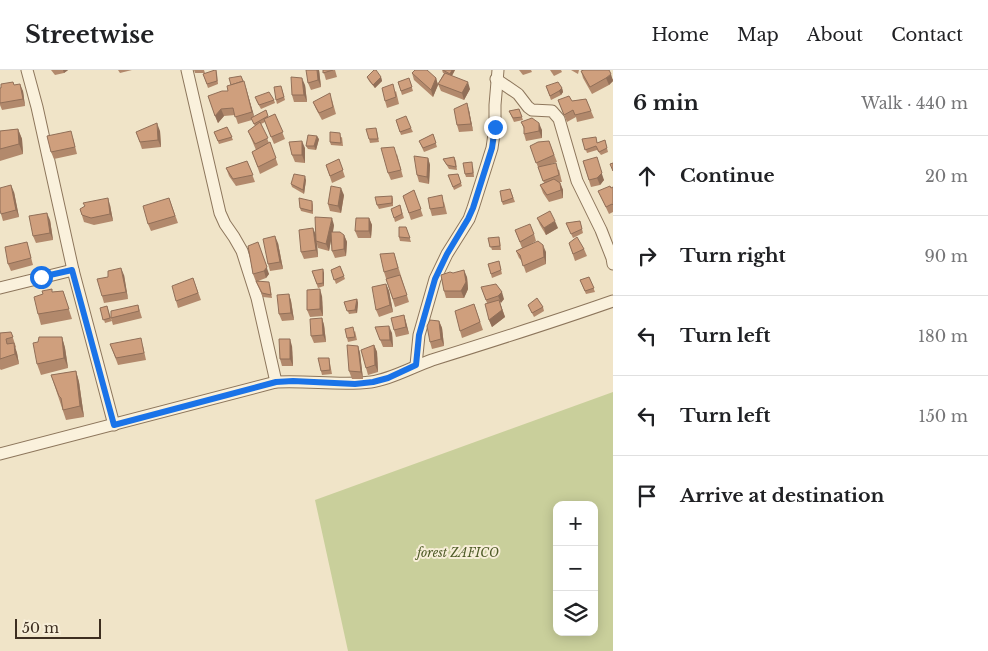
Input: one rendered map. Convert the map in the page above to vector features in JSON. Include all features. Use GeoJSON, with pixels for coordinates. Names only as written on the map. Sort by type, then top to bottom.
{"type":"FeatureCollection","features":[{"type":"Feature","properties":{"kind":"street"},"geometry":{"type":"LineString","coordinates":[[27,70],[63,220],[72,270],[114,425]]}},
{"type":"Feature","properties":{"kind":"street"},"geometry":{"type":"LineString","coordinates":[[187,70],[218,206],[225,224],[242,251],[257,298],[276,382]]}},
{"type":"Feature","properties":{"kind":"street"},"geometry":{"type":"LineString","coordinates":[[416,365],[419,335],[435,279],[473,208],[492,148],[495,127],[497,75]]}},
{"type":"Feature","properties":{"kind":"street"},"geometry":{"type":"LineString","coordinates":[[497,75],[532,110],[552,111],[559,119],[576,181],[601,230],[613,264]]}},
{"type":"Feature","properties":{"kind":"street"},"geometry":{"type":"LineString","coordinates":[[0,288],[72,270]]}},
{"type":"Feature","properties":{"kind":"street"},"geometry":{"type":"LineString","coordinates":[[0,454],[276,382],[355,384],[373,382],[388,378],[416,365],[613,301]]}},
{"type":"Feature","properties":{"kind":"green space","name":"forest ZAFICO"},"geometry":{"type":"Polygon","coordinates":[[[613,392],[613,651],[348,651],[315,500],[613,392]]]}},
{"type":"Feature","properties":{"kind":"building"},"geometry":{"type":"Polygon","coordinates":[[[216,70],[217,81],[207,84],[203,74],[216,70]]]}},
{"type":"Feature","properties":{"kind":"building"},"geometry":{"type":"Polygon","coordinates":[[[306,70],[317,70],[318,80],[308,83],[306,70]]]}},
{"type":"Feature","properties":{"kind":"building"},"geometry":{"type":"Polygon","coordinates":[[[374,70],[381,77],[373,85],[367,77],[374,70]]]}},
{"type":"Feature","properties":{"kind":"building"},"geometry":{"type":"Polygon","coordinates":[[[415,70],[427,70],[436,78],[431,90],[412,73],[415,70]]]}},
{"type":"Feature","properties":{"kind":"building"},"geometry":{"type":"Polygon","coordinates":[[[443,70],[452,70],[450,74],[443,70]]]}},
{"type":"Feature","properties":{"kind":"building"},"geometry":{"type":"Polygon","coordinates":[[[609,70],[611,74],[590,87],[581,71],[609,70]]]}},
{"type":"Feature","properties":{"kind":"building"},"geometry":{"type":"Polygon","coordinates":[[[445,73],[468,82],[462,93],[438,84],[445,73]]]}},
{"type":"Feature","properties":{"kind":"building"},"geometry":{"type":"Polygon","coordinates":[[[241,76],[243,81],[231,85],[229,78],[241,76]]]}},
{"type":"Feature","properties":{"kind":"building"},"geometry":{"type":"Polygon","coordinates":[[[291,77],[302,78],[304,95],[292,95],[291,77]]]}},
{"type":"Feature","properties":{"kind":"building"},"geometry":{"type":"Polygon","coordinates":[[[409,78],[412,87],[401,91],[398,82],[409,78]]]}},
{"type":"Feature","properties":{"kind":"building"},"geometry":{"type":"Polygon","coordinates":[[[244,81],[252,112],[235,117],[233,108],[221,109],[215,116],[208,96],[228,91],[227,86],[244,81]]]}},
{"type":"Feature","properties":{"kind":"building"},"geometry":{"type":"Polygon","coordinates":[[[13,82],[14,85],[20,84],[23,99],[0,103],[1,84],[13,82]]]}},
{"type":"Feature","properties":{"kind":"building"},"geometry":{"type":"Polygon","coordinates":[[[558,82],[562,88],[550,96],[546,86],[558,82]]]}},
{"type":"Feature","properties":{"kind":"building"},"geometry":{"type":"Polygon","coordinates":[[[393,84],[396,97],[385,101],[382,88],[393,84]]]}},
{"type":"Feature","properties":{"kind":"building"},"geometry":{"type":"Polygon","coordinates":[[[281,86],[284,97],[276,100],[274,87],[281,86]]]}},
{"type":"Feature","properties":{"kind":"building"},"geometry":{"type":"Polygon","coordinates":[[[269,92],[274,100],[259,105],[255,97],[269,92]]]}},
{"type":"Feature","properties":{"kind":"building"},"geometry":{"type":"Polygon","coordinates":[[[330,93],[333,107],[319,113],[313,102],[330,93]]]}},
{"type":"Feature","properties":{"kind":"building"},"geometry":{"type":"Polygon","coordinates":[[[569,96],[572,101],[586,99],[591,111],[575,115],[573,110],[564,115],[558,100],[569,96]]]}},
{"type":"Feature","properties":{"kind":"building"},"geometry":{"type":"Polygon","coordinates":[[[467,103],[471,124],[457,125],[454,109],[467,103]]]}},
{"type":"Feature","properties":{"kind":"building"},"geometry":{"type":"Polygon","coordinates":[[[519,109],[522,117],[513,118],[509,111],[519,109]]]}},
{"type":"Feature","properties":{"kind":"building"},"geometry":{"type":"Polygon","coordinates":[[[266,110],[268,116],[254,124],[251,118],[266,110]]]}},
{"type":"Feature","properties":{"kind":"building"},"geometry":{"type":"Polygon","coordinates":[[[275,114],[283,132],[271,137],[264,119],[275,114]]]}},
{"type":"Feature","properties":{"kind":"building"},"geometry":{"type":"Polygon","coordinates":[[[406,116],[411,128],[400,132],[396,120],[406,116]]]}},
{"type":"Feature","properties":{"kind":"building"},"geometry":{"type":"Polygon","coordinates":[[[532,118],[539,123],[539,131],[524,134],[524,127],[521,122],[532,118]]]}},
{"type":"Feature","properties":{"kind":"building"},"geometry":{"type":"Polygon","coordinates":[[[260,122],[268,138],[255,144],[248,131],[260,122]]]}},
{"type":"Feature","properties":{"kind":"building"},"geometry":{"type":"Polygon","coordinates":[[[157,123],[158,140],[140,142],[136,132],[157,123]]]}},
{"type":"Feature","properties":{"kind":"building"},"geometry":{"type":"Polygon","coordinates":[[[227,127],[232,137],[218,141],[214,132],[227,127]]]}},
{"type":"Feature","properties":{"kind":"building"},"geometry":{"type":"Polygon","coordinates":[[[376,128],[378,139],[369,139],[366,129],[376,128]]]}},
{"type":"Feature","properties":{"kind":"building"},"geometry":{"type":"Polygon","coordinates":[[[18,129],[19,144],[0,149],[0,131],[18,129]]]}},
{"type":"Feature","properties":{"kind":"building"},"geometry":{"type":"Polygon","coordinates":[[[71,131],[75,147],[51,152],[47,136],[71,131]]]}},
{"type":"Feature","properties":{"kind":"building"},"geometry":{"type":"Polygon","coordinates":[[[330,132],[340,133],[341,143],[330,142],[330,132]]]}},
{"type":"Feature","properties":{"kind":"building"},"geometry":{"type":"Polygon","coordinates":[[[433,134],[436,143],[423,148],[419,141],[433,134]]]}},
{"type":"Feature","properties":{"kind":"building"},"geometry":{"type":"Polygon","coordinates":[[[308,135],[317,136],[314,146],[306,146],[308,135]]]}},
{"type":"Feature","properties":{"kind":"building"},"geometry":{"type":"Polygon","coordinates":[[[596,137],[597,143],[605,140],[607,148],[599,152],[596,146],[585,150],[582,139],[596,137]]]}},
{"type":"Feature","properties":{"kind":"building"},"geometry":{"type":"Polygon","coordinates":[[[302,141],[302,155],[292,155],[289,142],[302,141]]]}},
{"type":"Feature","properties":{"kind":"building"},"geometry":{"type":"Polygon","coordinates":[[[549,141],[554,155],[536,163],[530,146],[538,142],[549,141]]]}},
{"type":"Feature","properties":{"kind":"building"},"geometry":{"type":"Polygon","coordinates":[[[270,142],[276,158],[258,167],[252,152],[270,142]]]}},
{"type":"Feature","properties":{"kind":"building"},"geometry":{"type":"Polygon","coordinates":[[[394,147],[401,170],[388,173],[381,148],[394,147]]]}},
{"type":"Feature","properties":{"kind":"building"},"geometry":{"type":"Polygon","coordinates":[[[414,156],[428,158],[427,177],[417,175],[414,156]]]}},
{"type":"Feature","properties":{"kind":"building"},"geometry":{"type":"Polygon","coordinates":[[[454,157],[456,167],[447,165],[443,159],[454,157]]]}},
{"type":"Feature","properties":{"kind":"building"},"geometry":{"type":"Polygon","coordinates":[[[597,157],[602,173],[597,178],[589,180],[583,161],[597,157]]]}},
{"type":"Feature","properties":{"kind":"building"},"geometry":{"type":"Polygon","coordinates":[[[339,159],[343,170],[330,176],[326,165],[339,159]]]}},
{"type":"Feature","properties":{"kind":"building"},"geometry":{"type":"Polygon","coordinates":[[[247,161],[253,175],[233,179],[226,168],[247,161]]]}},
{"type":"Feature","properties":{"kind":"building"},"geometry":{"type":"Polygon","coordinates":[[[472,162],[473,173],[465,174],[463,163],[472,162]]]}},
{"type":"Feature","properties":{"kind":"building"},"geometry":{"type":"Polygon","coordinates":[[[556,163],[559,175],[543,181],[538,167],[556,163]]]}},
{"type":"Feature","properties":{"kind":"building"},"geometry":{"type":"Polygon","coordinates":[[[294,174],[305,176],[303,190],[291,184],[294,174]]]}},
{"type":"Feature","properties":{"kind":"building"},"geometry":{"type":"Polygon","coordinates":[[[458,174],[461,183],[453,187],[448,175],[458,174]]]}},
{"type":"Feature","properties":{"kind":"building"},"geometry":{"type":"Polygon","coordinates":[[[554,179],[560,183],[561,190],[547,195],[540,185],[554,179]]]}},
{"type":"Feature","properties":{"kind":"building"},"geometry":{"type":"Polygon","coordinates":[[[11,185],[16,210],[1,214],[0,188],[11,185]]]}},
{"type":"Feature","properties":{"kind":"building"},"geometry":{"type":"Polygon","coordinates":[[[331,186],[341,188],[338,206],[328,204],[331,186]]]}},
{"type":"Feature","properties":{"kind":"building"},"geometry":{"type":"Polygon","coordinates":[[[610,186],[611,188],[613,187],[613,205],[606,207],[598,191],[610,186]]]}},
{"type":"Feature","properties":{"kind":"building"},"geometry":{"type":"Polygon","coordinates":[[[510,189],[513,198],[502,202],[500,191],[510,189]]]}},
{"type":"Feature","properties":{"kind":"building"},"geometry":{"type":"Polygon","coordinates":[[[414,190],[421,209],[409,213],[403,196],[414,190]]]}},
{"type":"Feature","properties":{"kind":"building"},"geometry":{"type":"Polygon","coordinates":[[[442,195],[444,207],[430,209],[428,198],[442,195]]]}},
{"type":"Feature","properties":{"kind":"building"},"geometry":{"type":"Polygon","coordinates":[[[392,196],[392,203],[377,205],[375,197],[392,196]]]}},
{"type":"Feature","properties":{"kind":"building"},"geometry":{"type":"Polygon","coordinates":[[[108,198],[110,214],[91,218],[82,215],[80,209],[85,206],[83,203],[108,198]]]}},
{"type":"Feature","properties":{"kind":"building"},"geometry":{"type":"Polygon","coordinates":[[[169,198],[175,216],[148,224],[143,206],[169,198]]]}},
{"type":"Feature","properties":{"kind":"building"},"geometry":{"type":"Polygon","coordinates":[[[299,198],[312,201],[312,211],[300,208],[299,198]]]}},
{"type":"Feature","properties":{"kind":"building"},"geometry":{"type":"Polygon","coordinates":[[[400,205],[402,214],[394,218],[391,209],[400,205]]]}},
{"type":"Feature","properties":{"kind":"building"},"geometry":{"type":"Polygon","coordinates":[[[550,211],[555,221],[544,228],[537,218],[550,211]]]}},
{"type":"Feature","properties":{"kind":"building"},"geometry":{"type":"Polygon","coordinates":[[[47,213],[50,233],[33,236],[29,216],[47,213]]]}},
{"type":"Feature","properties":{"kind":"building"},"geometry":{"type":"Polygon","coordinates":[[[315,217],[332,218],[326,244],[316,241],[315,217]]]}},
{"type":"Feature","properties":{"kind":"building"},"geometry":{"type":"Polygon","coordinates":[[[356,218],[369,218],[369,231],[355,231],[356,218]]]}},
{"type":"Feature","properties":{"kind":"building"},"geometry":{"type":"Polygon","coordinates":[[[580,221],[582,229],[571,234],[566,223],[580,221]]]}},
{"type":"Feature","properties":{"kind":"building"},"geometry":{"type":"Polygon","coordinates":[[[530,224],[534,234],[520,242],[515,230],[530,224]]]}},
{"type":"Feature","properties":{"kind":"building"},"geometry":{"type":"Polygon","coordinates":[[[399,227],[406,227],[410,238],[399,237],[399,227]]]}},
{"type":"Feature","properties":{"kind":"building"},"geometry":{"type":"Polygon","coordinates":[[[313,228],[316,250],[301,252],[299,230],[313,228]]]}},
{"type":"Feature","properties":{"kind":"building"},"geometry":{"type":"Polygon","coordinates":[[[331,232],[340,232],[344,235],[344,249],[332,251],[331,232]]]}},
{"type":"Feature","properties":{"kind":"building"},"geometry":{"type":"Polygon","coordinates":[[[275,236],[280,262],[268,264],[263,239],[275,236]]]}},
{"type":"Feature","properties":{"kind":"building"},"geometry":{"type":"Polygon","coordinates":[[[499,237],[500,246],[490,247],[488,238],[499,237]]]}},
{"type":"Feature","properties":{"kind":"building"},"geometry":{"type":"Polygon","coordinates":[[[577,237],[584,249],[573,254],[569,243],[577,237]]]}},
{"type":"Feature","properties":{"kind":"building"},"geometry":{"type":"Polygon","coordinates":[[[538,241],[543,245],[544,257],[523,266],[520,255],[516,251],[538,241]]]}},
{"type":"Feature","properties":{"kind":"building"},"geometry":{"type":"Polygon","coordinates":[[[27,242],[31,258],[8,264],[5,247],[27,242]]]}},
{"type":"Feature","properties":{"kind":"building"},"geometry":{"type":"Polygon","coordinates":[[[258,242],[267,267],[264,271],[253,274],[248,246],[258,242]]]}},
{"type":"Feature","properties":{"kind":"building"},"geometry":{"type":"Polygon","coordinates":[[[394,253],[398,268],[384,272],[380,254],[394,253]]]}},
{"type":"Feature","properties":{"kind":"building"},"geometry":{"type":"Polygon","coordinates":[[[499,261],[501,270],[491,274],[488,264],[499,261]]]}},
{"type":"Feature","properties":{"kind":"building"},"geometry":{"type":"Polygon","coordinates":[[[340,266],[344,276],[334,280],[331,270],[340,266]]]}},
{"type":"Feature","properties":{"kind":"building"},"geometry":{"type":"Polygon","coordinates":[[[121,268],[126,292],[102,296],[97,279],[108,277],[108,271],[121,268]]]}},
{"type":"Feature","properties":{"kind":"building"},"geometry":{"type":"Polygon","coordinates":[[[323,269],[323,283],[317,284],[312,271],[323,269]]]}},
{"type":"Feature","properties":{"kind":"building"},"geometry":{"type":"Polygon","coordinates":[[[464,270],[466,282],[461,291],[444,291],[441,275],[464,270]]]}},
{"type":"Feature","properties":{"kind":"building"},"geometry":{"type":"Polygon","coordinates":[[[400,275],[407,295],[393,299],[386,279],[400,275]]]}},
{"type":"Feature","properties":{"kind":"building"},"geometry":{"type":"Polygon","coordinates":[[[589,277],[594,288],[585,291],[580,280],[589,277]]]}},
{"type":"Feature","properties":{"kind":"building"},"geometry":{"type":"Polygon","coordinates":[[[193,278],[198,293],[176,301],[172,286],[193,278]]]}},
{"type":"Feature","properties":{"kind":"building"},"geometry":{"type":"Polygon","coordinates":[[[256,281],[269,282],[271,295],[262,293],[256,281]]]}},
{"type":"Feature","properties":{"kind":"building"},"geometry":{"type":"Polygon","coordinates":[[[386,284],[390,305],[376,310],[372,287],[386,284]]]}},
{"type":"Feature","properties":{"kind":"building"},"geometry":{"type":"Polygon","coordinates":[[[496,284],[502,292],[498,296],[486,300],[481,287],[496,284]]]}},
{"type":"Feature","properties":{"kind":"building"},"geometry":{"type":"Polygon","coordinates":[[[52,289],[52,292],[63,291],[69,309],[38,314],[34,297],[43,294],[42,291],[52,289]]]}},
{"type":"Feature","properties":{"kind":"building"},"geometry":{"type":"Polygon","coordinates":[[[320,289],[320,309],[307,310],[307,290],[320,289]]]}},
{"type":"Feature","properties":{"kind":"building"},"geometry":{"type":"Polygon","coordinates":[[[289,294],[291,313],[279,314],[277,295],[289,294]]]}},
{"type":"Feature","properties":{"kind":"building"},"geometry":{"type":"Polygon","coordinates":[[[537,298],[543,307],[532,313],[528,305],[537,298]]]}},
{"type":"Feature","properties":{"kind":"building"},"geometry":{"type":"Polygon","coordinates":[[[357,299],[355,310],[347,311],[344,302],[357,299]]]}},
{"type":"Feature","properties":{"kind":"building"},"geometry":{"type":"Polygon","coordinates":[[[499,300],[502,310],[489,320],[485,304],[499,300]]]}},
{"type":"Feature","properties":{"kind":"building"},"geometry":{"type":"Polygon","coordinates":[[[474,304],[480,322],[460,331],[455,311],[474,304]]]}},
{"type":"Feature","properties":{"kind":"building"},"geometry":{"type":"Polygon","coordinates":[[[138,305],[139,311],[111,318],[111,311],[138,305]]]}},
{"type":"Feature","properties":{"kind":"building"},"geometry":{"type":"Polygon","coordinates":[[[107,306],[110,318],[103,320],[100,308],[107,306]]]}},
{"type":"Feature","properties":{"kind":"building"},"geometry":{"type":"Polygon","coordinates":[[[404,315],[406,327],[394,330],[391,318],[404,315]]]}},
{"type":"Feature","properties":{"kind":"building"},"geometry":{"type":"Polygon","coordinates":[[[322,318],[323,335],[311,336],[310,319],[322,318]]]}},
{"type":"Feature","properties":{"kind":"building"},"geometry":{"type":"Polygon","coordinates":[[[430,320],[439,321],[441,339],[430,342],[427,326],[430,320]]]}},
{"type":"Feature","properties":{"kind":"building"},"geometry":{"type":"Polygon","coordinates":[[[389,326],[390,340],[380,340],[375,327],[389,326]]]}},
{"type":"Feature","properties":{"kind":"building"},"geometry":{"type":"Polygon","coordinates":[[[353,327],[355,337],[347,338],[345,329],[353,327]]]}},
{"type":"Feature","properties":{"kind":"building"},"geometry":{"type":"Polygon","coordinates":[[[11,332],[13,337],[6,339],[7,344],[14,343],[15,354],[0,359],[0,333],[11,332]]]}},
{"type":"Feature","properties":{"kind":"building"},"geometry":{"type":"Polygon","coordinates":[[[39,337],[62,337],[64,358],[37,364],[33,343],[38,342],[39,337]]]}},
{"type":"Feature","properties":{"kind":"building"},"geometry":{"type":"Polygon","coordinates":[[[141,338],[144,353],[116,358],[110,344],[141,338]]]}},
{"type":"Feature","properties":{"kind":"building"},"geometry":{"type":"Polygon","coordinates":[[[279,339],[290,339],[290,359],[280,359],[279,339]]]}},
{"type":"Feature","properties":{"kind":"building"},"geometry":{"type":"Polygon","coordinates":[[[347,345],[358,346],[361,372],[349,371],[347,345]]]}},
{"type":"Feature","properties":{"kind":"building"},"geometry":{"type":"Polygon","coordinates":[[[374,345],[375,365],[366,368],[361,350],[374,345]]]}},
{"type":"Feature","properties":{"kind":"building"},"geometry":{"type":"Polygon","coordinates":[[[318,358],[329,358],[330,370],[321,371],[318,358]]]}},
{"type":"Feature","properties":{"kind":"building"},"geometry":{"type":"Polygon","coordinates":[[[76,371],[80,406],[63,410],[61,398],[51,375],[76,371]]]}},
{"type":"Feature","properties":{"kind":"route"},"geometry":{"type":"LineString","coordinates":[[41,277],[72,270],[114,425],[276,382],[355,384],[388,378],[416,365],[419,335],[435,279],[473,208],[492,148],[495,127]]}}]}
